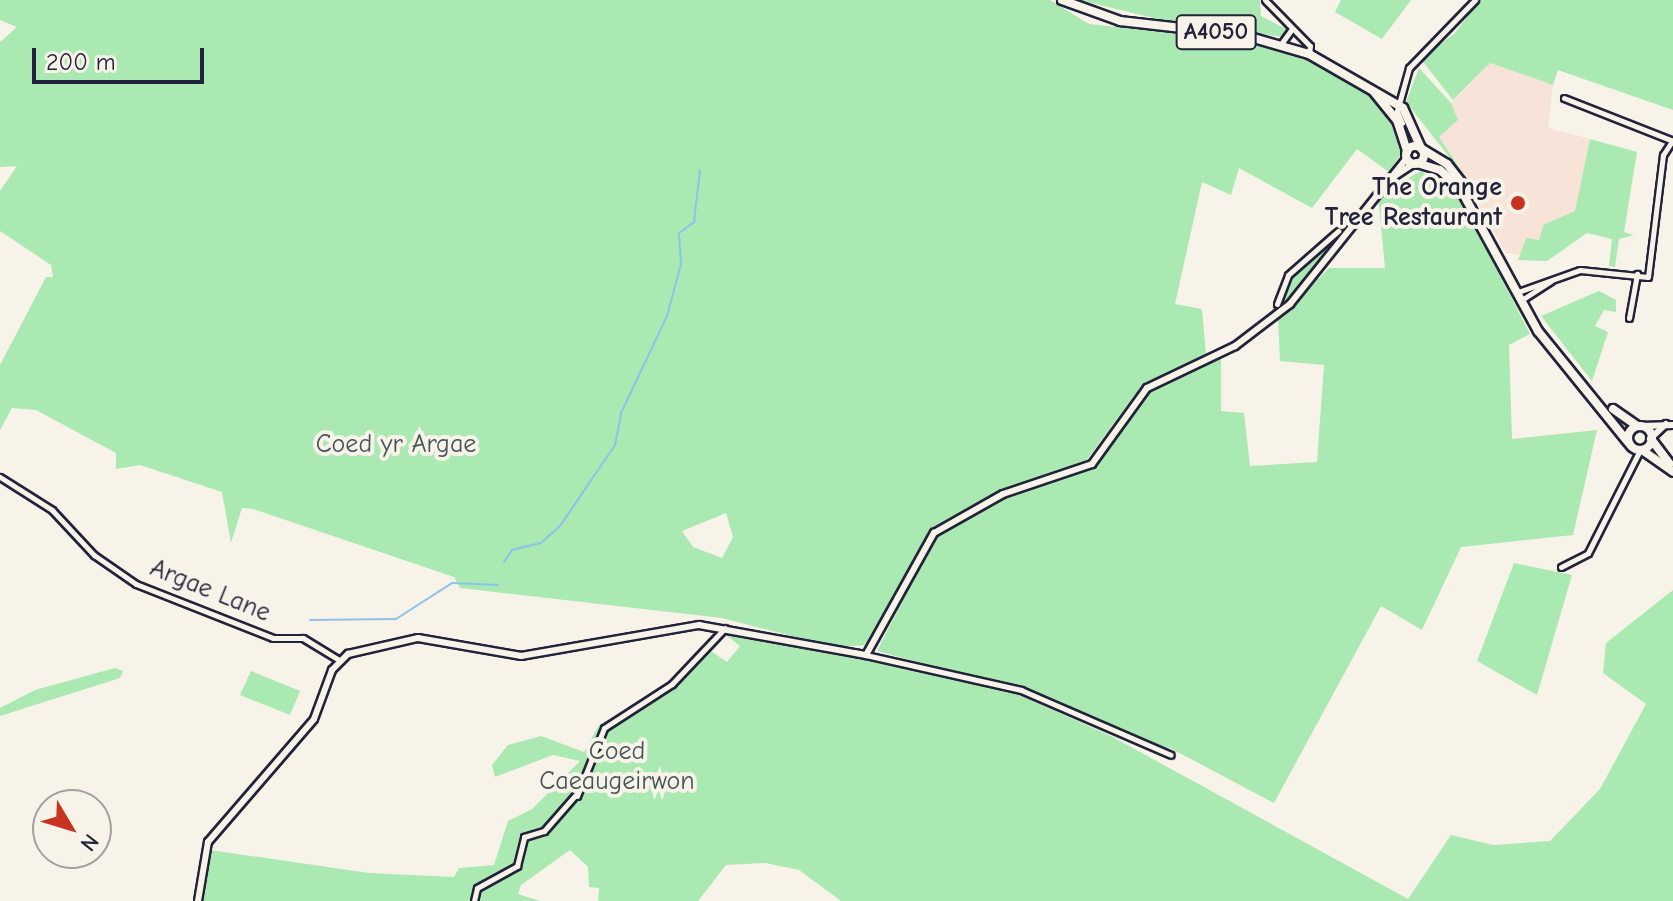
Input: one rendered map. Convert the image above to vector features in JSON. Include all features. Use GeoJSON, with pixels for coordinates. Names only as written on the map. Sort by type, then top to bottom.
{"type":"FeatureCollection","features":[{"type":"Feature","properties":{"kind":"main road","name":"A4050"},"geometry":{"type":"LineString","coordinates":[[1062,0],[1133,23],[1281,44],[1309,54],[1365,83],[1399,106],[1421,148],[1457,174],[1518,296],[1558,356],[1599,399],[1629,443],[1673,470]]}},
{"type":"Feature","properties":{"kind":"main road","name":"A4050"},"geometry":{"type":"LineString","coordinates":[[1365,83],[1401,128],[1411,159],[1453,179],[1482,225]]}},
{"type":"Feature","properties":{"kind":"main road"},"geometry":{"type":"LineString","coordinates":[[1411,159],[1421,148]]}},
{"type":"Feature","properties":{"kind":"main road"},"geometry":{"type":"LineString","coordinates":[[1411,159],[1421,148]]}},
{"type":"Feature","properties":{"kind":"main road","name":"A4050"},"geometry":{"type":"LineString","coordinates":[[1599,399],[1652,438],[1673,470]]}},
{"type":"Feature","properties":{"kind":"main road"},"geometry":{"type":"LineString","coordinates":[[1629,443],[1639,426]]}},
{"type":"Feature","properties":{"kind":"main road"},"geometry":{"type":"LineString","coordinates":[[1641,450],[1652,438]]}},
{"type":"Feature","properties":{"kind":"street"},"geometry":{"type":"LineString","coordinates":[[1265,0],[1309,54]]}},
{"type":"Feature","properties":{"kind":"street"},"geometry":{"type":"LineString","coordinates":[[1401,128],[1399,106],[1420,52],[1447,35],[1475,0]]}},
{"type":"Feature","properties":{"kind":"street"},"geometry":{"type":"LineString","coordinates":[[1281,44],[1291,30]]}},
{"type":"Feature","properties":{"kind":"street"},"geometry":{"type":"LineString","coordinates":[[1518,296],[1580,270],[1648,277],[1663,155],[1673,141],[1564,98]]}},
{"type":"Feature","properties":{"kind":"street"},"geometry":{"type":"LineString","coordinates":[[866,655],[873,648],[937,530],[1003,494],[1092,464],[1147,388],[1264,327],[1336,251],[1387,181],[1411,159]]}},
{"type":"Feature","properties":{"kind":"street"},"geometry":{"type":"LineString","coordinates":[[1277,304],[1288,275],[1338,231]]}},
{"type":"Feature","properties":{"kind":"street"},"geometry":{"type":"LineString","coordinates":[[1324,243],[1336,251]]}},
{"type":"Feature","properties":{"kind":"street"},"geometry":{"type":"LineString","coordinates":[[1629,318],[1637,274]]}},
{"type":"Feature","properties":{"kind":"street"},"geometry":{"type":"LineString","coordinates":[[1639,426],[1670,424]]}},
{"type":"Feature","properties":{"kind":"street"},"geometry":{"type":"LineString","coordinates":[[1652,438],[1670,424]]}},
{"type":"Feature","properties":{"kind":"street"},"geometry":{"type":"LineString","coordinates":[[1629,443],[1631,459]]}},
{"type":"Feature","properties":{"kind":"street"},"geometry":{"type":"LineString","coordinates":[[1561,567],[1588,553],[1631,459],[1641,450]]}},
{"type":"Feature","properties":{"kind":"street","name":"Argae Lane"},"geometry":{"type":"LineString","coordinates":[[0,477],[52,510],[94,555],[136,584],[273,638],[303,638],[339,660]]}},
{"type":"Feature","properties":{"kind":"street"},"geometry":{"type":"LineString","coordinates":[[474,901],[477,888],[517,866],[524,837],[544,831],[578,793],[604,728],[672,684],[725,627]]}},
{"type":"Feature","properties":{"kind":"street"},"geometry":{"type":"LineString","coordinates":[[198,901],[208,842],[314,719],[339,660],[405,638],[521,656],[725,627],[1021,690],[1171,755]]}},
{"type":"Feature","properties":{"kind":"shaded area"},"geometry":{"type":"Polygon","coordinates":[[[1490,63],[1553,85],[1548,128],[1590,139],[1575,212],[1543,225],[1539,240],[1519,255],[1506,253],[1439,137],[1457,121],[1448,107],[1490,63]]]}},
{"type":"Feature","properties":{"kind":"green space","name":"Coed yr Argae"},"geometry":{"type":"Polygon","coordinates":[[[0,0],[1050,0],[1089,24],[1248,41],[1308,58],[1368,89],[1388,113],[1401,154],[1389,172],[1357,149],[1312,208],[1239,168],[1231,195],[1202,182],[1175,304],[1202,309],[1206,355],[1135,394],[1083,465],[989,496],[931,528],[868,645],[834,647],[722,618],[460,588],[454,577],[253,509],[242,508],[231,543],[222,492],[140,465],[116,469],[116,453],[36,410],[12,408],[0,430],[0,365],[46,277],[53,277],[51,265],[0,231],[0,191],[17,166],[0,167],[0,42],[17,27],[0,20],[0,0]],[[726,513],[682,531],[693,547],[722,558],[733,537],[726,513]]]}},
{"type":"Feature","properties":{"kind":"green space"},"geometry":{"type":"Polygon","coordinates":[[[1079,0],[1260,0],[1261,16],[1288,30],[1282,37],[1166,21],[1079,0]]]}},
{"type":"Feature","properties":{"kind":"green space"},"geometry":{"type":"Polygon","coordinates":[[[1341,0],[1411,0],[1382,39],[1335,12],[1341,0]]]}},
{"type":"Feature","properties":{"kind":"green space"},"geometry":{"type":"Polygon","coordinates":[[[1480,0],[1673,0],[1673,110],[1558,70],[1553,85],[1490,63],[1453,100],[1420,58],[1454,34],[1480,0]]]}},
{"type":"Feature","properties":{"kind":"green space"},"geometry":{"type":"Polygon","coordinates":[[[1419,68],[1451,103],[1458,120],[1439,137],[1468,181],[1406,102],[1419,68]]]}},
{"type":"Feature","properties":{"kind":"green space"},"geometry":{"type":"Polygon","coordinates":[[[1590,139],[1637,152],[1624,232],[1634,235],[1619,239],[1615,267],[1609,266],[1612,239],[1587,233],[1547,261],[1518,260],[1526,238],[1539,240],[1543,225],[1575,211],[1590,139]]]}},
{"type":"Feature","properties":{"kind":"green space"},"geometry":{"type":"Polygon","coordinates":[[[1421,171],[1459,195],[1530,334],[1509,345],[1512,439],[1597,430],[1573,535],[1461,547],[1422,630],[1381,606],[1274,803],[1170,748],[1138,744],[1022,690],[877,651],[937,533],[1000,499],[1091,469],[1138,400],[1180,372],[1221,356],[1221,411],[1244,413],[1250,466],[1317,462],[1324,365],[1280,361],[1278,320],[1329,268],[1385,268],[1378,195],[1421,171]]]}},
{"type":"Feature","properties":{"kind":"green space"},"geometry":{"type":"Polygon","coordinates":[[[1322,247],[1329,253],[1268,319],[1281,288],[1322,247]]]}},
{"type":"Feature","properties":{"kind":"green space"},"geometry":{"type":"Polygon","coordinates":[[[1599,291],[1616,300],[1616,312],[1604,310],[1595,326],[1608,332],[1592,381],[1541,316],[1599,291]]]}},
{"type":"Feature","properties":{"kind":"green space"},"geometry":{"type":"Polygon","coordinates":[[[1514,563],[1572,575],[1537,695],[1477,661],[1514,563]]]}},
{"type":"Feature","properties":{"kind":"green space","name":"Coed Caeaugeirwon"},"geometry":{"type":"Polygon","coordinates":[[[1673,590],[1673,901],[841,901],[799,870],[765,863],[726,865],[698,901],[598,901],[599,888],[589,887],[588,867],[570,850],[521,885],[518,894],[540,901],[202,901],[210,850],[369,873],[454,877],[459,868],[494,865],[508,821],[532,809],[580,761],[553,755],[495,777],[492,765],[508,745],[541,736],[584,752],[599,725],[662,689],[702,645],[727,662],[740,646],[721,631],[933,668],[1017,694],[1111,736],[1408,899],[1451,835],[1493,845],[1550,841],[1600,789],[1646,704],[1603,673],[1606,643],[1673,590]]]}},
{"type":"Feature","properties":{"kind":"green space"},"geometry":{"type":"Polygon","coordinates":[[[115,668],[123,671],[120,678],[0,716],[0,708],[35,690],[115,668]]]}},
{"type":"Feature","properties":{"kind":"green space"},"geometry":{"type":"Polygon","coordinates":[[[251,671],[300,691],[290,715],[240,695],[251,671]]]}},
{"type":"Feature","properties":{"kind":"waterway"},"geometry":{"type":"LineString","coordinates":[[504,562],[512,550],[541,543],[560,526],[615,445],[621,413],[667,316],[681,264],[679,233],[694,222],[700,170]]}},
{"type":"Feature","properties":{"kind":"waterway"},"geometry":{"type":"LineString","coordinates":[[310,620],[396,619],[452,583],[498,585]]}},
{"type":"Feature","properties":{"kind":"place","name":"The Orange Tree Restaurant"},"geometry":{"type":"Point","coordinates":[1518,203]}}]}
